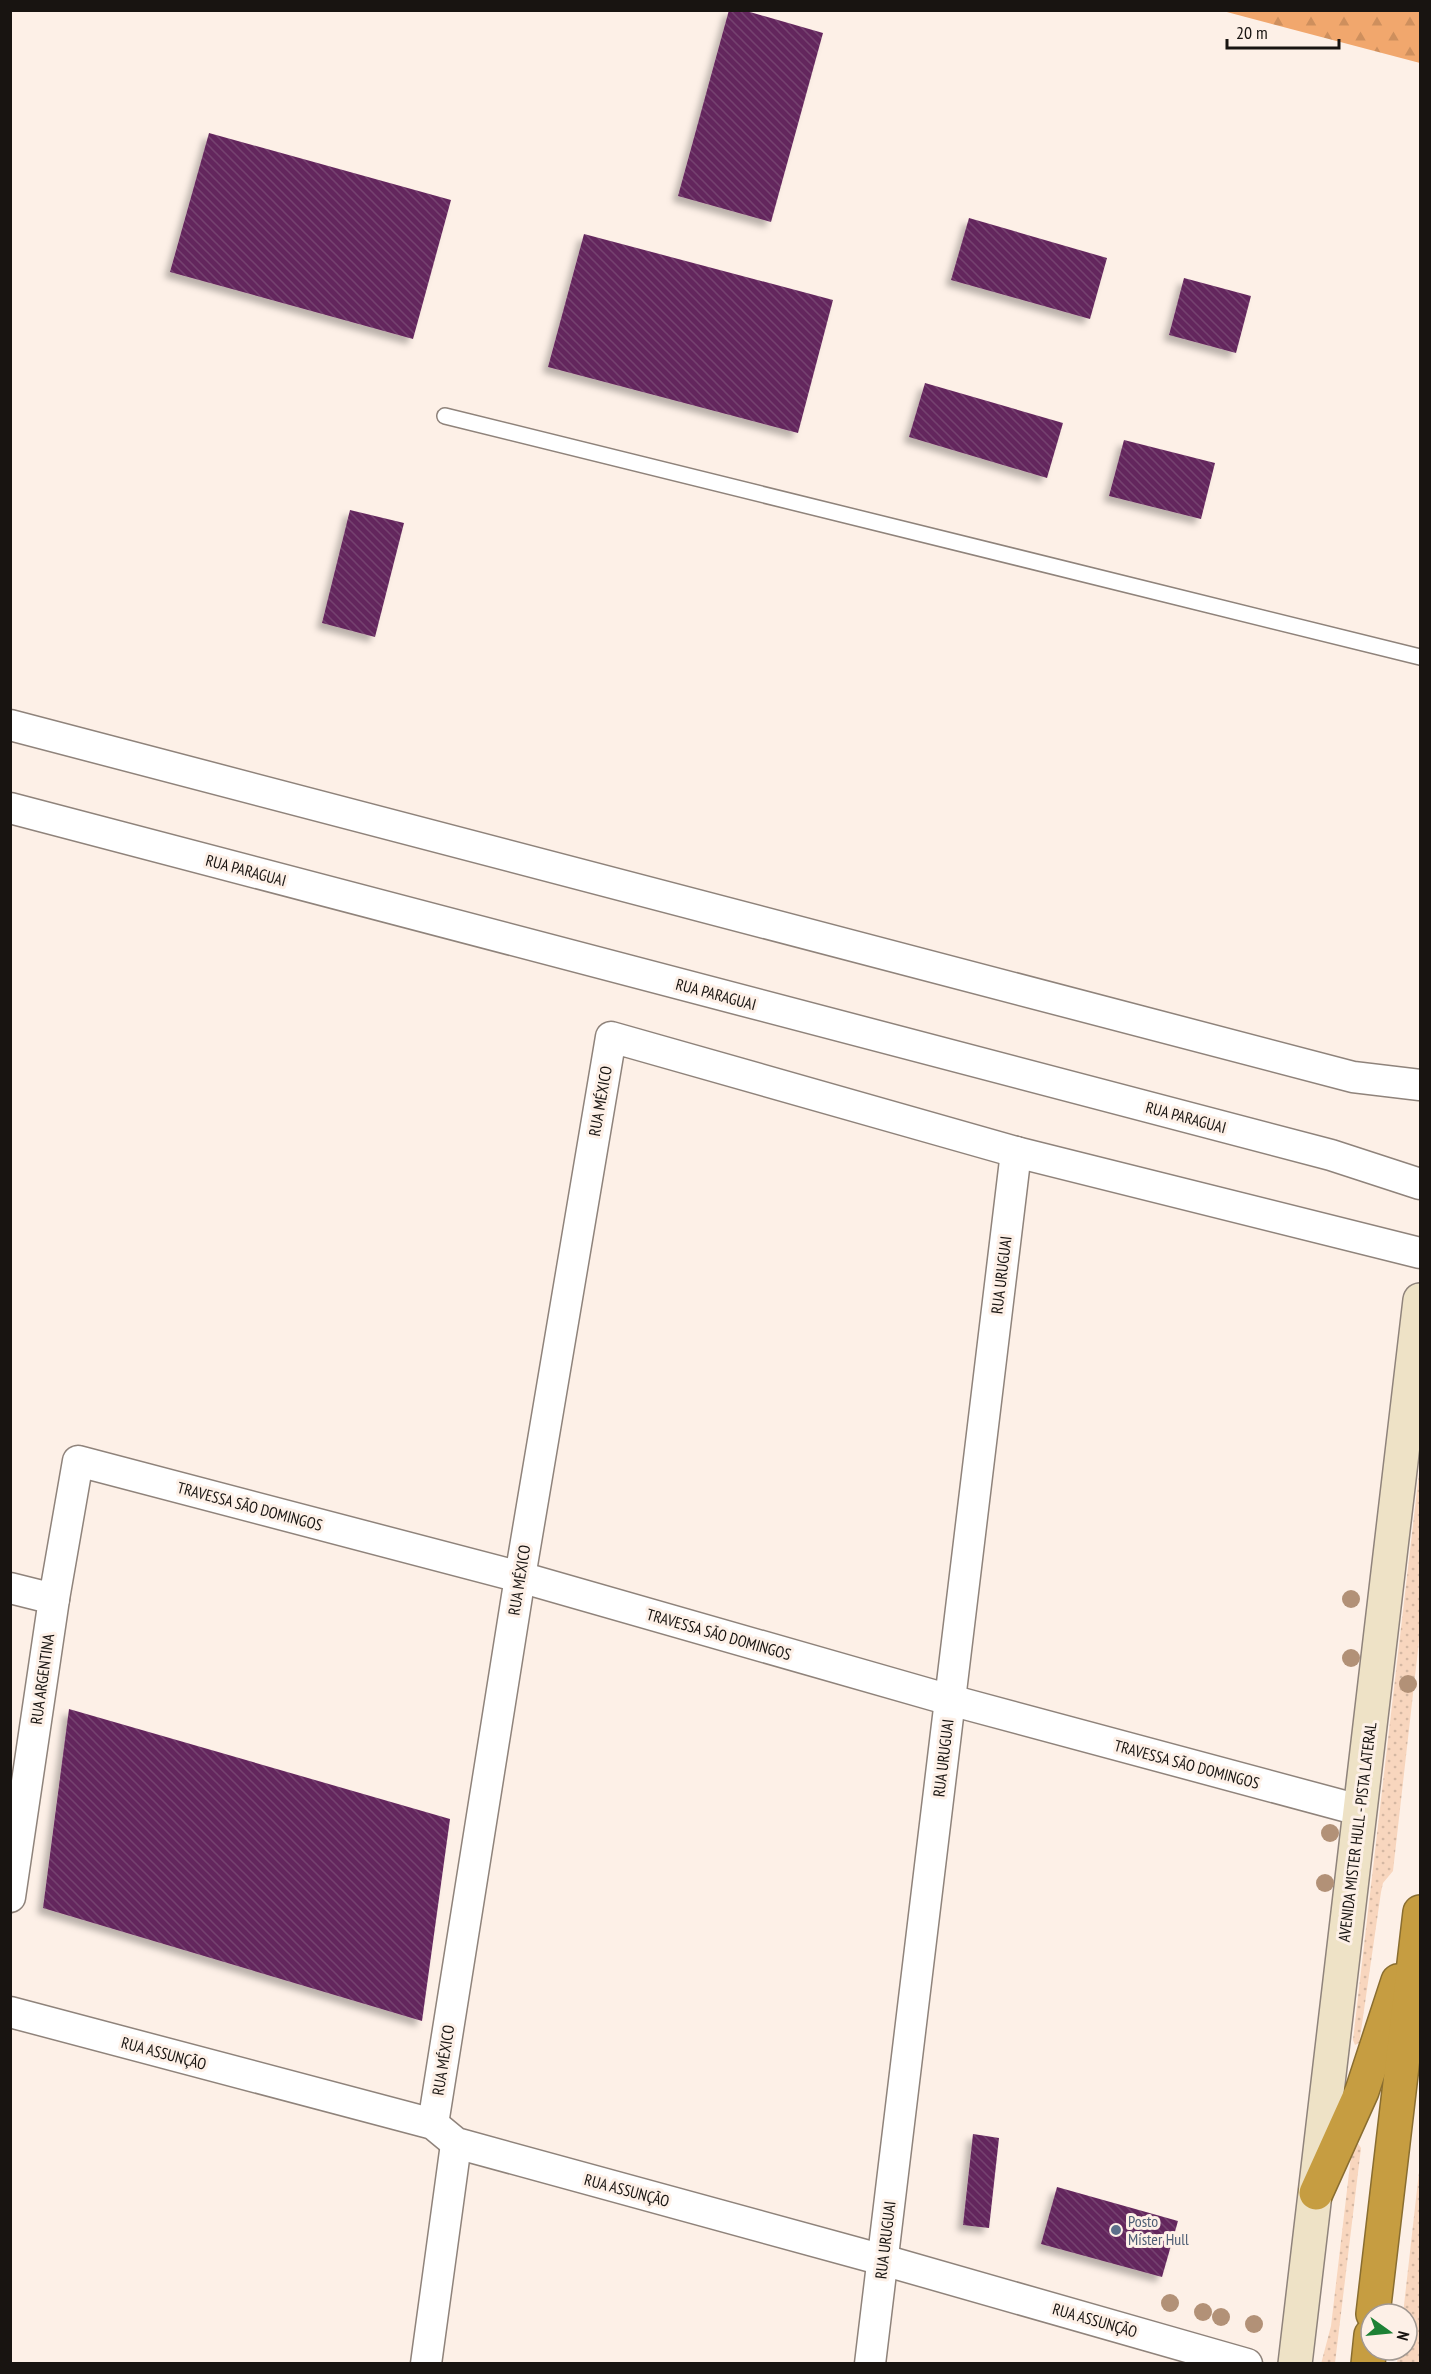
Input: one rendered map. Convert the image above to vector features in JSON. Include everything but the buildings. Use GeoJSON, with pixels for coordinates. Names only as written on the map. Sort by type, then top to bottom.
{"type":"FeatureCollection","features":[{"type":"Feature","properties":{"kind":"highway"},"geometry":{"type":"LineString","coordinates":[[1374,2302],[1420,1912]]}},
{"type":"Feature","properties":{"kind":"highway"},"geometry":{"type":"LineString","coordinates":[[1316,2193],[1362,2091],[1420,1917]]}},
{"type":"Feature","properties":{"kind":"main road","name":"AVENIDA MISTER HULL - PISTA LATERAL"},"geometry":{"type":"LineString","coordinates":[[1295,2364],[1420,1300]]}},
{"type":"Feature","properties":{"kind":"street"},"geometry":{"type":"LineString","coordinates":[[10,725],[1353,1077],[1420,1084]]}},
{"type":"Feature","properties":{"kind":"street","name":"RUA PARAGUAI"},"geometry":{"type":"LineString","coordinates":[[10,808],[1331,1155],[1420,1184]]}},
{"type":"Feature","properties":{"kind":"street","name":"RUA MÉXICO"},"geometry":{"type":"LineString","coordinates":[[433,2124],[520,1577],[611,1037],[1016,1152]]}},
{"type":"Feature","properties":{"kind":"street"},"geometry":{"type":"LineString","coordinates":[[1016,1152],[1420,1252]]}},
{"type":"Feature","properties":{"kind":"street","name":"RUA URUGUAI"},"geometry":{"type":"LineString","coordinates":[[870,2364],[1016,1152]]}},
{"type":"Feature","properties":{"kind":"street","name":"TRAVESSA SÃO DOMINGOS"},"geometry":{"type":"LineString","coordinates":[[78,1461],[520,1577],[950,1700],[1359,1810]]}},
{"type":"Feature","properties":{"kind":"street","name":"RUA ARGENTINA"},"geometry":{"type":"LineString","coordinates":[[10,1896],[54,1599],[78,1461]]}},
{"type":"Feature","properties":{"kind":"street"},"geometry":{"type":"LineString","coordinates":[[10,1588],[54,1599]]}},
{"type":"Feature","properties":{"kind":"street","name":"RUA ASSUNÇÃO"},"geometry":{"type":"LineString","coordinates":[[10,2012],[433,2124],[456,2144],[883,2260],[1247,2364]]}},
{"type":"Feature","properties":{"kind":"street"},"geometry":{"type":"LineString","coordinates":[[426,2364],[456,2144]]}},
{"type":"Feature","properties":{"kind":"lane"},"geometry":{"type":"LineString","coordinates":[[445,416],[1420,657]]}},
{"type":"Feature","properties":{"kind":"shaded area"},"geometry":{"type":"Polygon","coordinates":[[[1420,1465],[1420,1632],[1393,1871],[1383,1883],[1381,1892],[1360,2038],[1359,2043],[1355,2045],[1353,2040],[1420,1465]]]}},
{"type":"Feature","properties":{"kind":"shaded area"},"geometry":{"type":"Polygon","coordinates":[[[1357,2142],[1361,2148],[1335,2363],[1321,2364],[1331,2326],[1351,2156],[1357,2142]]]}},
{"type":"Feature","properties":{"kind":"shaded area"},"geometry":{"type":"Polygon","coordinates":[[[1420,2163],[1420,2363],[1397,2363],[1419,2362],[1419,2302],[1404,2302],[1420,2163]]]}},
{"type":"Feature","properties":{"kind":"green space"},"geometry":{"type":"Polygon","coordinates":[[[1223,11],[1420,11],[1420,63],[1223,11]]]}},
{"type":"Feature","properties":{"kind":"place","name":"Posto Mister Hull"},"geometry":{"type":"Point","coordinates":[1116,2230]}}]}
